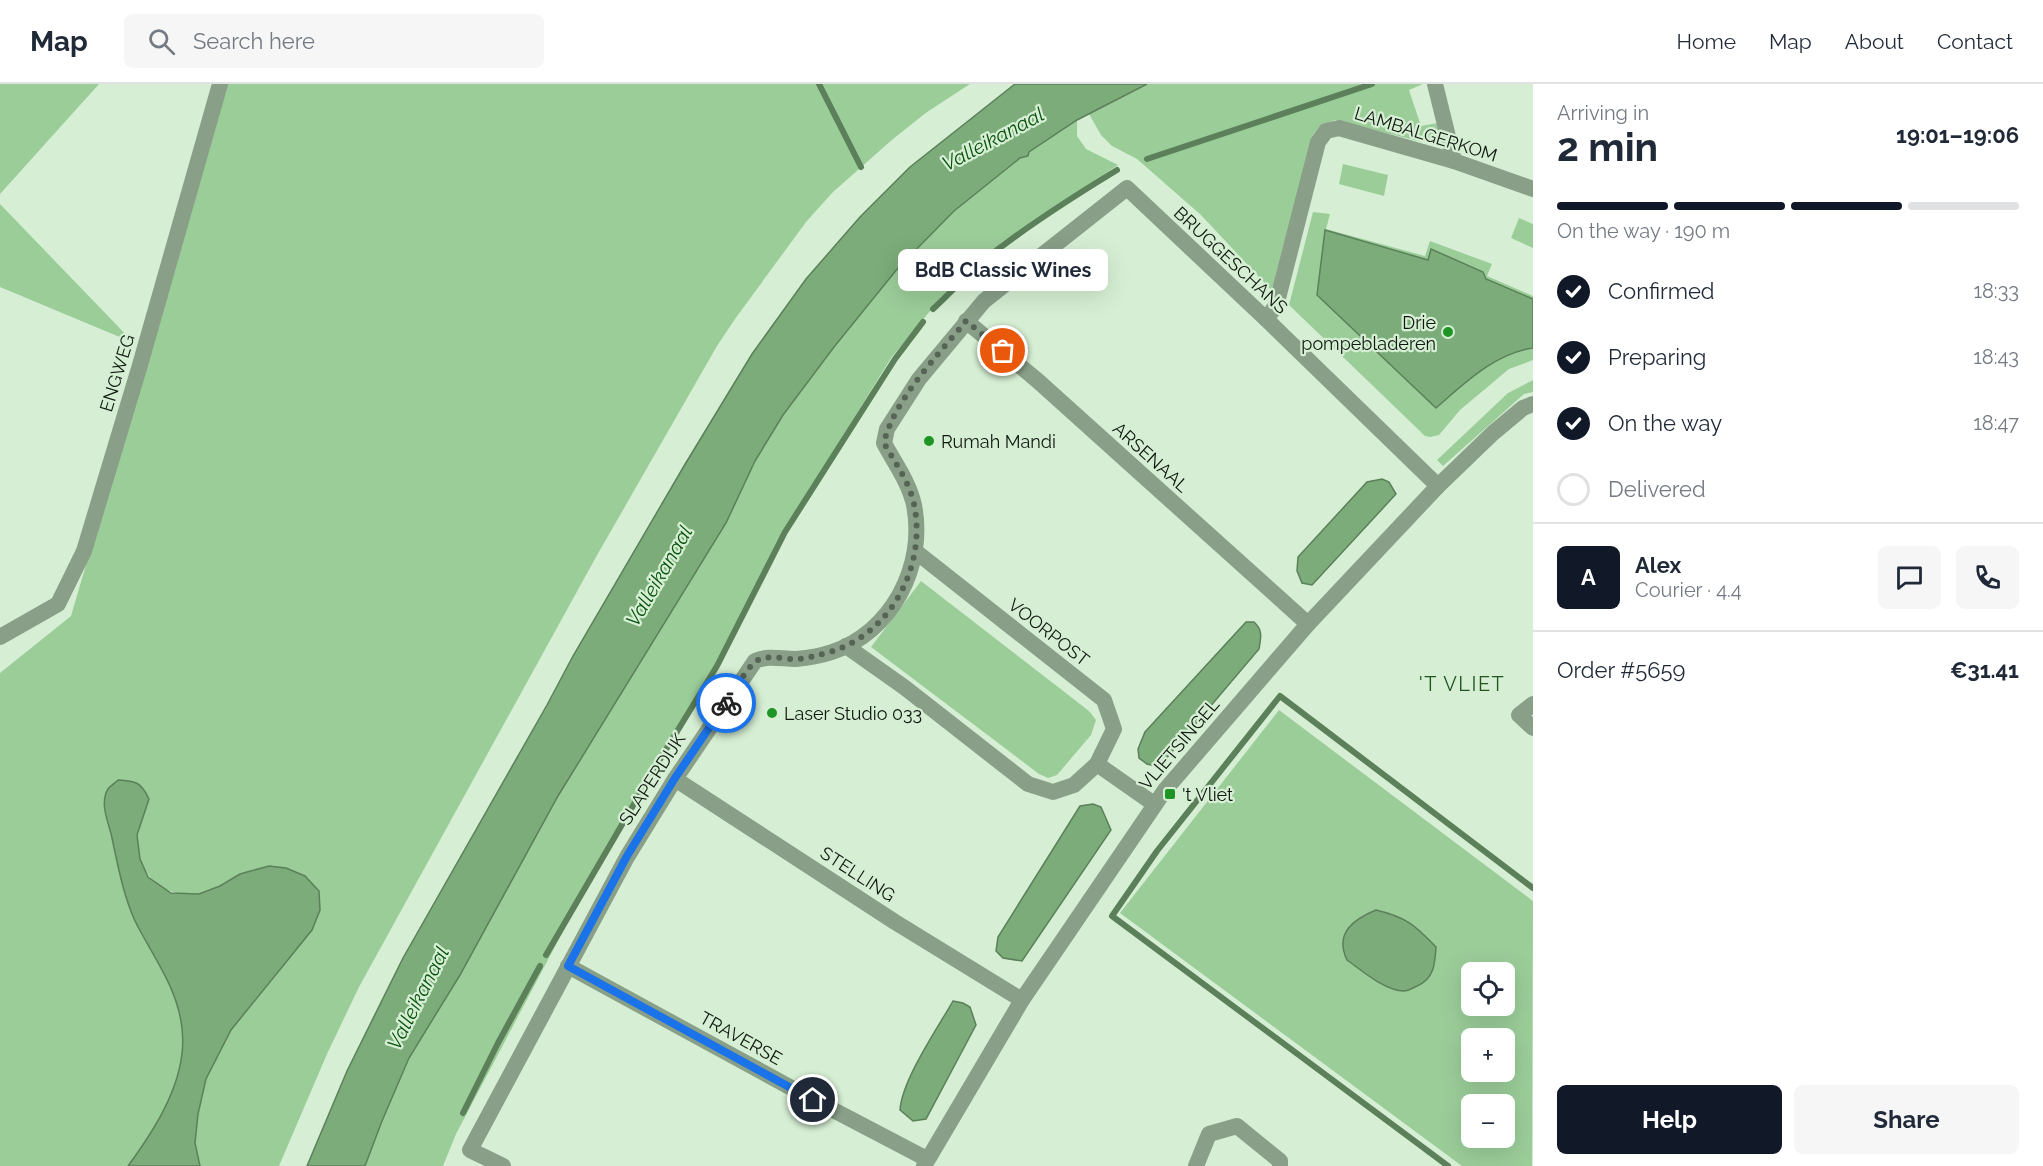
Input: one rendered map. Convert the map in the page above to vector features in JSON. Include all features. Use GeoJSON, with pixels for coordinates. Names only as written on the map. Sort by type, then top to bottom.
{"type":"FeatureCollection","features":[{"type":"Feature","properties":{"kind":"street","name":"ENGWEG"},"geometry":{"type":"LineString","coordinates":[[0,637],[58,604],[84,551],[220,84]]}},
{"type":"Feature","properties":{"kind":"street"},"geometry":{"type":"LineString","coordinates":[[1435,84],[1454,161]]}},
{"type":"Feature","properties":{"kind":"street","name":"LAMBALGERKOM"},"geometry":{"type":"LineString","coordinates":[[1266,319],[1276,306],[1318,142],[1326,131],[1339,128],[1454,161],[1533,189]]}},
{"type":"Feature","properties":{"kind":"street","name":"BRUGGESCHANS"},"geometry":{"type":"LineString","coordinates":[[1127,188],[1438,486]]}},
{"type":"Feature","properties":{"kind":"street","name":"SLAPERDIJK"},"geometry":{"type":"LineString","coordinates":[[503,1166],[470,1150],[627,856],[675,778],[755,661],[765,657],[797,659],[815,657],[846,646],[880,622],[892,608],[909,576],[915,551],[914,504],[900,470],[884,443],[892,421],[919,379],[984,301],[1127,188]]}},
{"type":"Feature","properties":{"kind":"street","name":"ARSENAAL"},"geometry":{"type":"LineString","coordinates":[[966,321],[1038,381],[1308,624]]}},
{"type":"Feature","properties":{"kind":"street","name":"VLIETSINGEL"},"geometry":{"type":"LineString","coordinates":[[926,1163],[1022,1000],[1154,804],[1308,624],[1438,486],[1523,408],[1533,404]]}},
{"type":"Feature","properties":{"kind":"street","name":"VOORPOST"},"geometry":{"type":"LineString","coordinates":[[846,646],[904,687],[1028,783],[1053,792],[1074,785],[1097,765],[1114,729],[1104,700],[915,551]]}},
{"type":"Feature","properties":{"kind":"street"},"geometry":{"type":"LineString","coordinates":[[1533,704],[1519,715],[1533,728]]}},
{"type":"Feature","properties":{"kind":"street"},"geometry":{"type":"LineString","coordinates":[[1097,765],[1154,804]]}},
{"type":"Feature","properties":{"kind":"street","name":"STELLING"},"geometry":{"type":"LineString","coordinates":[[675,778],[895,922],[1022,1000]]}},
{"type":"Feature","properties":{"kind":"street","name":"TRAVERSE"},"geometry":{"type":"LineString","coordinates":[[568,966],[926,1163]]}},
{"type":"Feature","properties":{"kind":"street"},"geometry":{"type":"LineString","coordinates":[[1196,1166],[1209,1134],[1237,1126],[1280,1161],[1280,1166]]}},
{"type":"Feature","properties":{"kind":"shaded area"},"geometry":{"type":"Polygon","coordinates":[[[0,84],[99,84],[0,194],[0,84]]]}},
{"type":"Feature","properties":{"kind":"shaded area"},"geometry":{"type":"Polygon","coordinates":[[[227,84],[970,84],[927,112],[833,192],[806,222],[717,346],[596,557],[359,987],[327,1054],[279,1166],[200,1166],[195,1143],[198,1114],[206,1079],[231,1030],[288,960],[220,886],[201,893],[185,894],[172,892],[153,880],[145,871],[138,848],[139,826],[149,799],[137,784],[118,780],[105,795],[106,814],[121,880],[131,911],[164,973],[180,1014],[183,1047],[175,1084],[159,1119],[128,1166],[0,1166],[0,673],[71,616],[227,84]]]}},
{"type":"Feature","properties":{"kind":"shaded area"},"geometry":{"type":"Polygon","coordinates":[[[1147,84],[1423,84],[1409,90],[1421,126],[1438,123],[1438,131],[1432,141],[1422,142],[1335,120],[1319,127],[1312,136],[1274,293],[1201,215],[1137,159],[1112,146],[1101,135],[1089,114],[1147,84]]]}},
{"type":"Feature","properties":{"kind":"shaded area"},"geometry":{"type":"Polygon","coordinates":[[[1077,120],[1077,136],[1086,149],[1118,165],[1002,242],[941,298],[891,358],[817,478],[761,578],[732,637],[579,901],[456,1134],[443,1166],[365,1166],[409,1058],[460,975],[558,796],[726,523],[755,461],[783,415],[898,268],[954,211],[1020,158],[1028,156],[1029,152],[1077,120]]]}},
{"type":"Feature","properties":{"kind":"shaded area"},"geometry":{"type":"Polygon","coordinates":[[[1343,164],[1388,175],[1384,196],[1339,184],[1343,164]]]}},
{"type":"Feature","properties":{"kind":"shaded area"},"geometry":{"type":"Polygon","coordinates":[[[0,204],[134,343],[0,287],[0,204]]]}},
{"type":"Feature","properties":{"kind":"shaded area"},"geometry":{"type":"Polygon","coordinates":[[[1313,212],[1330,214],[1326,229],[1425,256],[1430,241],[1492,264],[1487,276],[1533,296],[1533,360],[1509,369],[1460,410],[1439,435],[1425,436],[1289,305],[1313,212]]]}},
{"type":"Feature","properties":{"kind":"shaded area"},"geometry":{"type":"Polygon","coordinates":[[[1519,218],[1533,224],[1533,248],[1511,238],[1519,218]]]}},
{"type":"Feature","properties":{"kind":"shaded area"},"geometry":{"type":"Polygon","coordinates":[[[1533,380],[1533,392],[1524,394],[1443,466],[1437,460],[1508,393],[1533,380]]]}},
{"type":"Feature","properties":{"kind":"shaded area"},"geometry":{"type":"Polygon","coordinates":[[[921,581],[1089,711],[1096,720],[1091,735],[1057,775],[1048,778],[1039,774],[871,647],[921,581]]]}},
{"type":"Feature","properties":{"kind":"shaded area"},"geometry":{"type":"Polygon","coordinates":[[[1279,710],[1533,901],[1532,1166],[1462,1166],[1120,913],[1279,710]]]}},
{"type":"Feature","properties":{"kind":"water","name":"Valleikanaal"},"geometry":{"type":"Polygon","coordinates":[[[1015,84],[1147,84],[1077,120],[1029,152],[1028,156],[1020,158],[954,211],[898,268],[834,347],[783,415],[755,461],[726,523],[558,796],[460,975],[409,1058],[365,1166],[307,1166],[347,1071],[403,958],[573,656],[752,354],[806,279],[860,217],[910,167],[1015,84]]]}},
{"type":"Feature","properties":{"kind":"water"},"geometry":{"type":"Polygon","coordinates":[[[1325,230],[1428,260],[1431,249],[1483,272],[1486,279],[1533,299],[1533,348],[1505,356],[1493,363],[1436,408],[1317,295],[1325,230]]]}},
{"type":"Feature","properties":{"kind":"water"},"geometry":{"type":"Polygon","coordinates":[[[1382,479],[1389,482],[1396,494],[1312,585],[1302,583],[1297,571],[1298,557],[1367,482],[1382,479]]]}},
{"type":"Feature","properties":{"kind":"water"},"geometry":{"type":"Polygon","coordinates":[[[1246,622],[1254,622],[1259,628],[1261,637],[1259,649],[1159,767],[1147,764],[1139,758],[1138,749],[1145,732],[1246,622]]]}},
{"type":"Feature","properties":{"kind":"water"},"geometry":{"type":"Polygon","coordinates":[[[118,780],[137,784],[149,799],[137,835],[140,859],[148,877],[171,893],[199,894],[220,886],[240,874],[269,866],[286,868],[305,876],[319,891],[320,910],[312,930],[231,1030],[206,1079],[198,1114],[195,1143],[200,1166],[128,1166],[168,1102],[180,1066],[183,1047],[180,1014],[176,1000],[135,921],[121,880],[104,801],[108,789],[118,780]]]}},
{"type":"Feature","properties":{"kind":"water"},"geometry":{"type":"Polygon","coordinates":[[[1093,804],[1101,807],[1111,830],[1022,961],[1003,958],[996,951],[998,937],[1080,806],[1093,804]]]}},
{"type":"Feature","properties":{"kind":"water"},"geometry":{"type":"Polygon","coordinates":[[[1376,910],[1409,923],[1436,947],[1433,970],[1423,983],[1404,991],[1389,988],[1347,960],[1343,942],[1348,928],[1360,918],[1376,910]]]}},
{"type":"Feature","properties":{"kind":"water"},"geometry":{"type":"Polygon","coordinates":[[[953,1001],[970,1007],[976,1025],[926,1119],[913,1121],[900,1110],[902,1098],[913,1070],[953,1001]]]}},
{"type":"Feature","properties":{"kind":"waterway"},"geometry":{"type":"LineString","coordinates":[[819,84],[861,167]]}},
{"type":"Feature","properties":{"kind":"waterway"},"geometry":{"type":"LineString","coordinates":[[1147,159],[1372,84]]}},
{"type":"Feature","properties":{"kind":"waterway"},"geometry":{"type":"LineString","coordinates":[[933,309],[999,248],[1117,170]]}},
{"type":"Feature","properties":{"kind":"waterway"},"geometry":{"type":"LineString","coordinates":[[648,779],[717,666],[785,532],[895,359],[923,322]]}},
{"type":"Feature","properties":{"kind":"waterway"},"geometry":{"type":"LineString","coordinates":[[1448,1166],[1112,916],[1157,851],[1280,696],[1533,888]]}},
{"type":"Feature","properties":{"kind":"waterway"},"geometry":{"type":"LineString","coordinates":[[546,955],[641,792]]}},
{"type":"Feature","properties":{"kind":"waterway"},"geometry":{"type":"LineString","coordinates":[[463,1113],[540,966]]}},
{"type":"Feature","properties":{"kind":"way so far"},"geometry":{"type":"LineString","coordinates":[[726,703],[755,661],[765,657],[797,659],[815,657],[833,652],[866,634],[892,608],[909,576],[917,540],[914,504],[908,486],[884,443],[887,429],[919,379],[966,321],[1003,351]]}},
{"type":"Feature","properties":{"kind":"place","name":"Drie pompebladeren"},"geometry":{"type":"Point","coordinates":[1448,332]}},
{"type":"Feature","properties":{"kind":"place","name":"BdB Classic Wines"},"geometry":{"type":"Point","coordinates":[1003,351]}},
{"type":"Feature","properties":{"kind":"place","name":"Rumah Mandi"},"geometry":{"type":"Point","coordinates":[929,441]}},
{"type":"Feature","properties":{"kind":"place","name":"Laser Studio 033"},"geometry":{"type":"Point","coordinates":[772,713]}},
{"type":"Feature","properties":{"kind":"place","name":"'t Vliet"},"geometry":{"type":"Point","coordinates":[1170,794]}},
{"type":"Feature","properties":{"kind":"district","name":"'T VLIET"},"geometry":{"type":"Point","coordinates":[1462,684]}},
{"type":"Feature","properties":{"kind":"route"},"geometry":{"type":"LineString","coordinates":[[726,703],[675,778],[627,856],[568,966],[620,992],[813,1100]]}}]}
